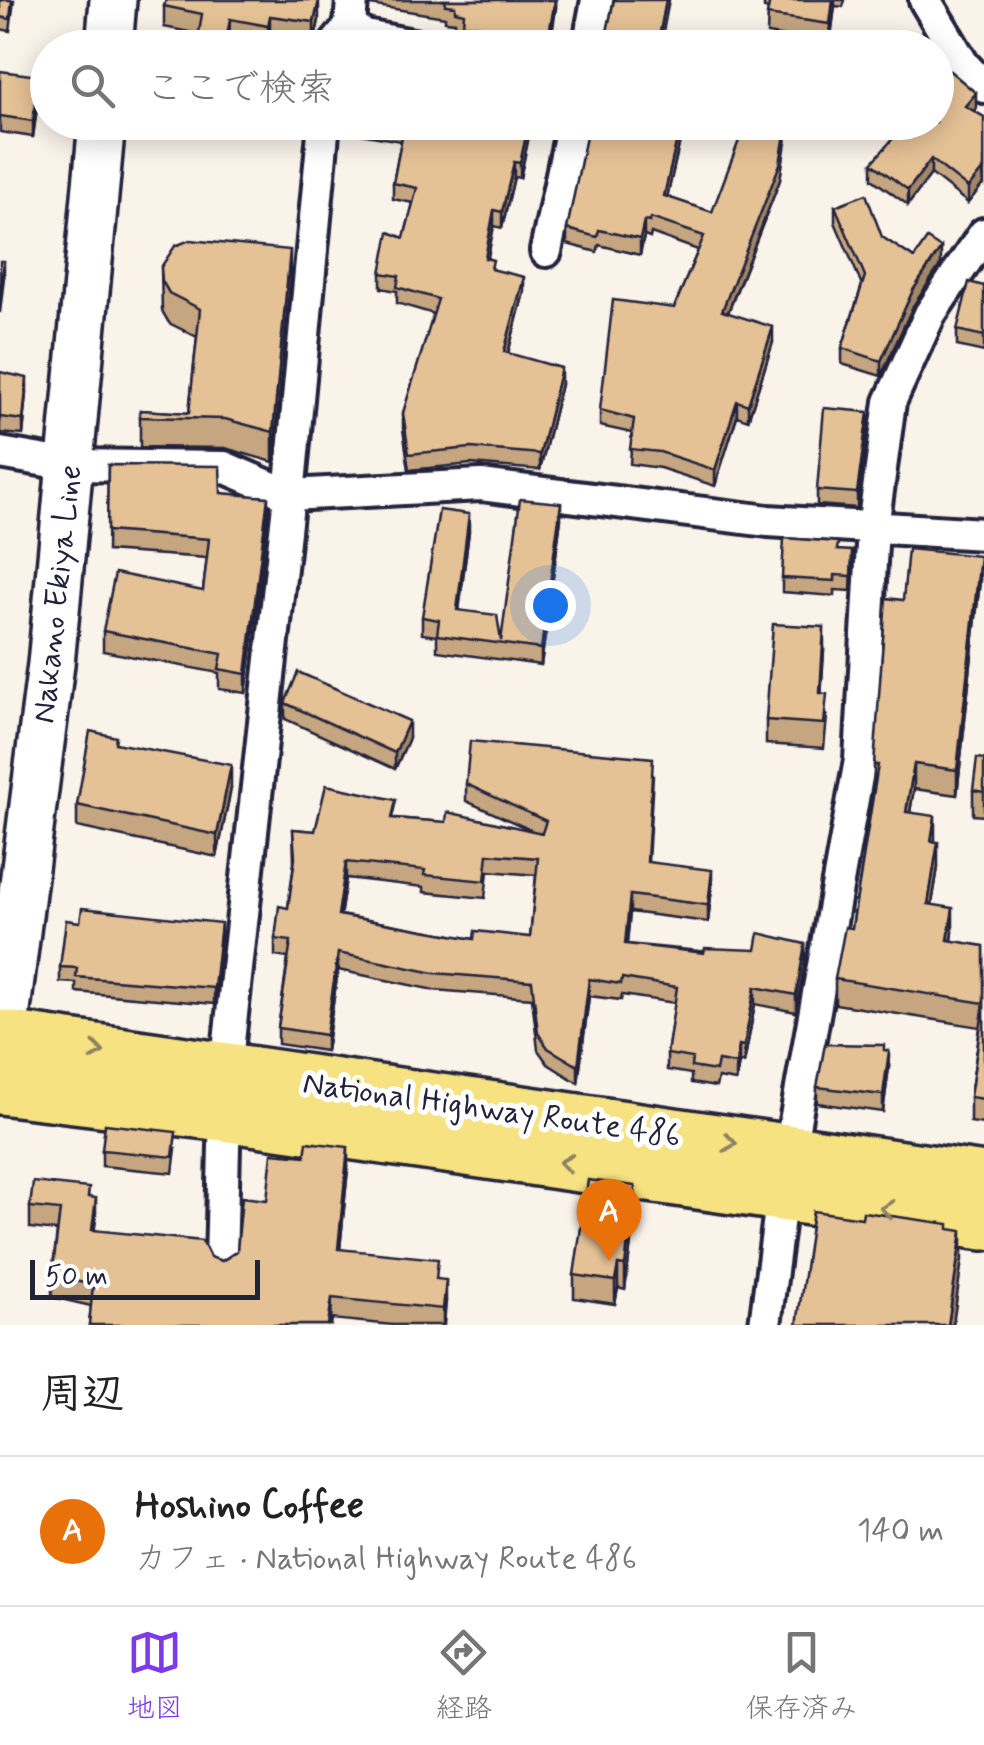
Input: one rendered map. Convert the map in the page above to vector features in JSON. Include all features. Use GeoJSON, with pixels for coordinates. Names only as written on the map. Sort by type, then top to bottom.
{"type":"FeatureCollection","features":[{"type":"Feature","properties":{"kind":"highway","name":"National Highway Route 486"},"geometry":{"type":"LineString","coordinates":[[1,1057],[787,1173],[984,1182]]}},
{"type":"Feature","properties":{"kind":"highway","name":"National Highway Route 486"},"geometry":{"type":"LineString","coordinates":[[787,1173],[984,1222]]}},
{"type":"Feature","properties":{"kind":"main road"},"geometry":{"type":"LineString","coordinates":[[110,30],[113,0]]}},
{"type":"Feature","properties":{"kind":"main road","name":"Nakano Ekiya Line"},"geometry":{"type":"LineString","coordinates":[[1,1057],[51,664],[100,140]]}},
{"type":"Feature","properties":{"kind":"street"},"geometry":{"type":"LineString","coordinates":[[591,30],[597,0]]}},
{"type":"Feature","properties":{"kind":"street"},"geometry":{"type":"LineString","coordinates":[[925,0],[943,30]]}},
{"type":"Feature","properties":{"kind":"street"},"geometry":{"type":"LineString","coordinates":[[954,49],[984,86]]}},
{"type":"Feature","properties":{"kind":"street"},"geometry":{"type":"LineString","coordinates":[[221,1263],[224,1091],[289,495],[322,140]]}},
{"type":"Feature","properties":{"kind":"street"},"geometry":{"type":"LineString","coordinates":[[546,250],[569,140]]}},
{"type":"Feature","properties":{"kind":"street"},"geometry":{"type":"LineString","coordinates":[[765,1325],[787,1173],[860,760],[873,527],[890,402],[930,314],[984,234]]}},
{"type":"Feature","properties":{"kind":"street"},"geometry":{"type":"LineString","coordinates":[[0,453],[70,464],[224,467],[289,495],[480,485],[768,521],[984,534]]}},
{"type":"Feature","properties":{"kind":"building"},"geometry":{"type":"Polygon","coordinates":[[[0,0],[12,0],[10,19],[0,17],[0,0]]]}},
{"type":"Feature","properties":{"kind":"building"},"geometry":{"type":"Polygon","coordinates":[[[166,0],[319,0],[314,22],[270,16],[268,26],[230,19],[228,30],[199,30],[202,14],[164,6],[166,0]]]}},
{"type":"Feature","properties":{"kind":"building"},"geometry":{"type":"Polygon","coordinates":[[[441,0],[555,0],[550,30],[463,24],[464,13],[445,5],[446,1],[441,0]]]}},
{"type":"Feature","properties":{"kind":"building"},"geometry":{"type":"Polygon","coordinates":[[[614,0],[666,0],[660,30],[607,30],[614,0]]]}},
{"type":"Feature","properties":{"kind":"building"},"geometry":{"type":"Polygon","coordinates":[[[770,0],[833,0],[830,24],[767,15],[770,0]]]}},
{"type":"Feature","properties":{"kind":"building"},"geometry":{"type":"Polygon","coordinates":[[[0,71],[30,75],[30,121],[0,116],[0,71]]]}},
{"type":"Feature","properties":{"kind":"building"},"geometry":{"type":"Polygon","coordinates":[[[954,74],[976,93],[965,106],[984,117],[984,169],[968,188],[931,159],[908,190],[872,163],[892,140],[954,140],[954,74]]]}},
{"type":"Feature","properties":{"kind":"building"},"geometry":{"type":"Polygon","coordinates":[[[401,140],[525,140],[520,163],[514,162],[502,212],[494,210],[485,258],[493,260],[491,269],[524,277],[504,352],[561,368],[540,454],[471,448],[409,454],[403,413],[438,299],[397,287],[399,276],[381,273],[389,232],[404,238],[417,188],[393,183],[401,140]]]}},
{"type":"Feature","properties":{"kind":"building"},"geometry":{"type":"Polygon","coordinates":[[[585,140],[677,140],[664,196],[712,212],[739,140],[784,140],[780,164],[722,311],[773,327],[748,405],[737,401],[715,470],[660,452],[630,449],[634,419],[600,410],[613,300],[674,308],[704,236],[651,218],[650,222],[644,221],[640,239],[599,230],[597,237],[567,229],[585,140]]]}},
{"type":"Feature","properties":{"kind":"building"},"geometry":{"type":"Polygon","coordinates":[[[866,194],[882,237],[914,258],[927,239],[941,248],[913,290],[881,361],[842,348],[865,276],[835,206],[866,194]]]}},
{"type":"Feature","properties":{"kind":"building"},"geometry":{"type":"Polygon","coordinates":[[[190,240],[290,250],[273,432],[225,419],[140,417],[140,410],[189,413],[200,309],[169,293],[162,281],[161,267],[175,246],[190,240]]]}},
{"type":"Feature","properties":{"kind":"building"},"geometry":{"type":"Polygon","coordinates":[[[0,261],[4,261],[0,297],[0,261]]]}},
{"type":"Feature","properties":{"kind":"building"},"geometry":{"type":"Polygon","coordinates":[[[969,282],[984,286],[984,336],[957,330],[969,282]]]}},
{"type":"Feature","properties":{"kind":"building"},"geometry":{"type":"Polygon","coordinates":[[[0,372],[27,378],[23,420],[0,417],[0,372]]]}},
{"type":"Feature","properties":{"kind":"building"},"geometry":{"type":"Polygon","coordinates":[[[824,408],[868,412],[857,493],[817,490],[824,408]]]}},
{"type":"Feature","properties":{"kind":"building"},"geometry":{"type":"Polygon","coordinates":[[[108,465],[220,466],[221,493],[268,497],[246,674],[219,669],[222,654],[103,631],[115,573],[203,591],[209,539],[107,531],[108,465]]]}},
{"type":"Feature","properties":{"kind":"building"},"geometry":{"type":"Polygon","coordinates":[[[520,499],[561,503],[541,649],[437,635],[439,620],[422,617],[439,510],[469,514],[457,610],[497,615],[501,641],[520,499]]]}},
{"type":"Feature","properties":{"kind":"building"},"geometry":{"type":"Polygon","coordinates":[[[784,538],[838,542],[837,550],[852,551],[851,576],[835,575],[835,581],[782,578],[784,538]]]}},
{"type":"Feature","properties":{"kind":"building"},"geometry":{"type":"Polygon","coordinates":[[[908,549],[980,556],[957,770],[914,764],[906,812],[935,816],[931,841],[938,842],[928,904],[953,908],[948,940],[984,946],[984,1003],[835,979],[845,927],[852,928],[878,765],[874,765],[886,598],[903,600],[908,549]]]}},
{"type":"Feature","properties":{"kind":"building"},"geometry":{"type":"Polygon","coordinates":[[[773,624],[824,627],[820,693],[827,694],[824,724],[766,720],[773,624]]]}},
{"type":"Feature","properties":{"kind":"building"},"geometry":{"type":"Polygon","coordinates":[[[298,672],[409,721],[395,753],[285,703],[298,672]]]}},
{"type":"Feature","properties":{"kind":"building"},"geometry":{"type":"Polygon","coordinates":[[[90,731],[116,737],[115,743],[231,765],[217,835],[77,805],[90,731]]]}},
{"type":"Feature","properties":{"kind":"building"},"geometry":{"type":"Polygon","coordinates":[[[470,741],[653,758],[647,862],[712,870],[708,905],[630,895],[625,944],[704,953],[705,948],[756,950],[759,933],[805,944],[796,995],[755,987],[744,1046],[739,1045],[736,1064],[718,1061],[716,1071],[691,1067],[692,1058],[667,1054],[677,987],[622,978],[621,984],[589,979],[578,1066],[548,1048],[538,1033],[532,981],[434,973],[338,953],[326,1035],[278,1028],[291,941],[275,939],[279,906],[288,908],[295,858],[293,829],[315,831],[326,785],[396,800],[392,818],[446,822],[447,812],[542,833],[546,821],[466,784],[470,741]],[[488,854],[485,881],[346,862],[338,915],[474,939],[475,931],[530,937],[538,858],[488,854]]]}},
{"type":"Feature","properties":{"kind":"building"},"geometry":{"type":"Polygon","coordinates":[[[977,758],[984,759],[984,792],[973,790],[977,758]]]}},
{"type":"Feature","properties":{"kind":"building"},"geometry":{"type":"Polygon","coordinates":[[[82,908],[221,923],[214,988],[76,977],[77,968],[60,967],[66,920],[80,922],[82,908]]]}},
{"type":"Feature","properties":{"kind":"building"},"geometry":{"type":"Polygon","coordinates":[[[984,1003],[984,1099],[970,1097],[984,1003]]]}},
{"type":"Feature","properties":{"kind":"building"},"geometry":{"type":"Polygon","coordinates":[[[825,1044],[884,1045],[884,1050],[889,1051],[883,1095],[817,1087],[825,1044]]]}},
{"type":"Feature","properties":{"kind":"building"},"geometry":{"type":"Polygon","coordinates":[[[105,1124],[176,1132],[173,1157],[102,1150],[105,1124]]]}},
{"type":"Feature","properties":{"kind":"building"},"geometry":{"type":"Polygon","coordinates":[[[307,1142],[348,1147],[338,1249],[438,1259],[436,1279],[446,1280],[443,1309],[332,1298],[328,1325],[89,1325],[93,1285],[52,1276],[60,1210],[30,1207],[33,1182],[89,1188],[88,1197],[96,1198],[92,1230],[202,1241],[210,1257],[222,1261],[237,1251],[242,1197],[267,1200],[272,1153],[305,1156],[307,1142]]]}},
{"type":"Feature","properties":{"kind":"building"},"geometry":{"type":"Polygon","coordinates":[[[588,1180],[635,1186],[625,1266],[618,1265],[615,1281],[574,1275],[588,1180]]]}},
{"type":"Feature","properties":{"kind":"building"},"geometry":{"type":"Polygon","coordinates":[[[813,1211],[862,1218],[863,1212],[949,1224],[949,1229],[962,1231],[948,1325],[797,1325],[813,1211]]]}},
{"type":"Feature","properties":{"kind":"place","name":"Hoshino Coffee"},"geometry":{"type":"Point","coordinates":[609,1261]}}]}
